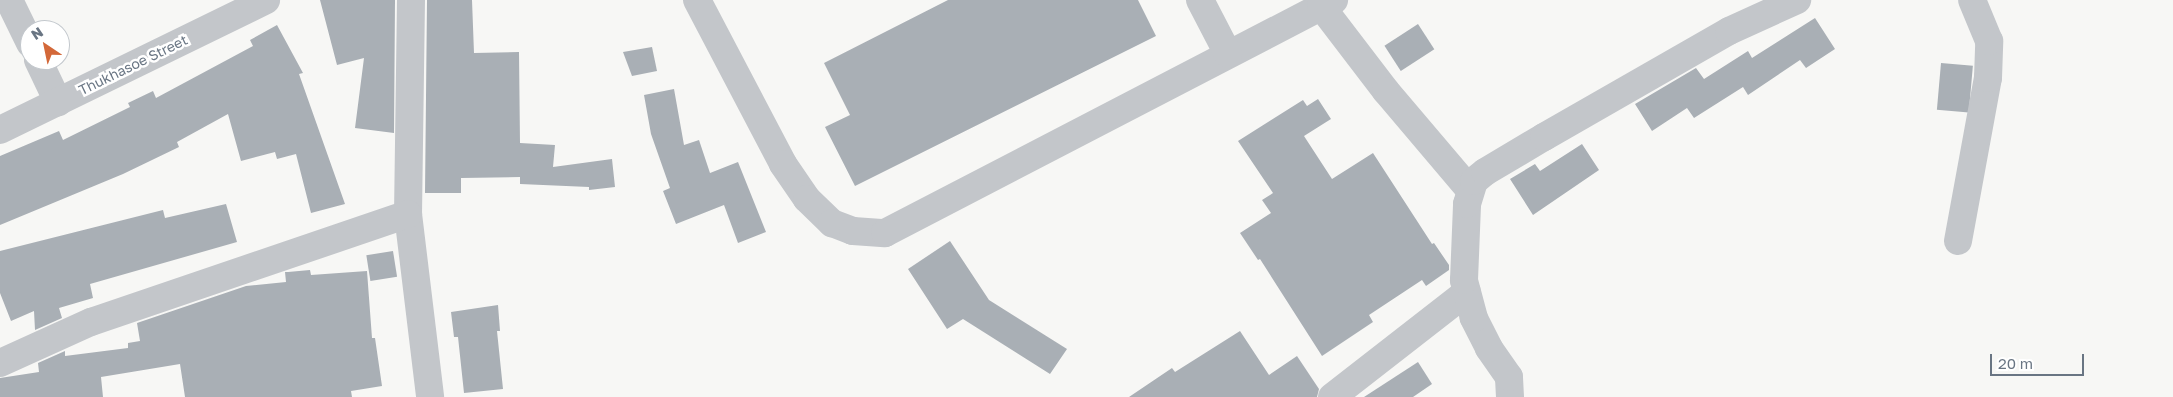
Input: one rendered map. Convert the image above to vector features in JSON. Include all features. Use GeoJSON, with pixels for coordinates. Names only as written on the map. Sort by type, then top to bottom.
{"type":"FeatureCollection","features":[{"type":"Feature","properties":{"kind":"street"},"geometry":{"type":"LineString","coordinates":[[10,0],[20,22]]}},
{"type":"Feature","properties":{"kind":"street","name":"Thukhasoe Street"},"geometry":{"type":"LineString","coordinates":[[0,130],[266,0]]}},
{"type":"Feature","properties":{"kind":"street"},"geometry":{"type":"LineString","coordinates":[[411,0],[408,214],[430,397]]}},
{"type":"Feature","properties":{"kind":"street"},"geometry":{"type":"LineString","coordinates":[[697,0],[783,164],[807,200],[832,223],[853,231],[885,233],[1328,3],[1386,91],[1470,190]]}},
{"type":"Feature","properties":{"kind":"street"},"geometry":{"type":"LineString","coordinates":[[1200,0],[1228,54]]}},
{"type":"Feature","properties":{"kind":"street"},"geometry":{"type":"LineString","coordinates":[[1510,397],[1509,377],[1489,348],[1478,325],[1464,280],[1467,204],[1474,181],[1485,172],[1544,137],[1729,31],[1797,0]]}},
{"type":"Feature","properties":{"kind":"street"},"geometry":{"type":"LineString","coordinates":[[1958,241],[1988,78],[1989,41],[1972,0]]}},
{"type":"Feature","properties":{"kind":"street"},"geometry":{"type":"LineString","coordinates":[[43,70],[58,102]]}},
{"type":"Feature","properties":{"kind":"street"},"geometry":{"type":"LineString","coordinates":[[0,363],[91,322],[408,214]]}},
{"type":"Feature","properties":{"kind":"street"},"geometry":{"type":"LineString","coordinates":[[1332,397],[1467,292]]}},
{"type":"Feature","properties":{"kind":"building"},"geometry":{"type":"Polygon","coordinates":[[[320,0],[395,0],[394,133],[355,128],[364,58],[337,65],[320,0]]]}},
{"type":"Feature","properties":{"kind":"building"},"geometry":{"type":"Polygon","coordinates":[[[427,0],[472,0],[474,53],[519,52],[520,143],[555,145],[553,167],[612,159],[615,187],[589,190],[589,187],[520,184],[520,177],[461,178],[461,193],[425,193],[427,0]]]}},
{"type":"Feature","properties":{"kind":"building"},"geometry":{"type":"Polygon","coordinates":[[[948,0],[1138,0],[1156,36],[855,186],[825,127],[850,115],[824,63],[948,0]]]}},
{"type":"Feature","properties":{"kind":"building"},"geometry":{"type":"Polygon","coordinates":[[[1815,18],[1835,49],[1806,68],[1800,60],[1748,95],[1743,87],[1694,118],[1687,108],[1652,131],[1635,104],[1696,68],[1704,79],[1748,51],[1752,58],[1815,18]]]}},
{"type":"Feature","properties":{"kind":"building"},"geometry":{"type":"Polygon","coordinates":[[[1418,24],[1434,49],[1401,71],[1384,46],[1418,24]]]}},
{"type":"Feature","properties":{"kind":"building"},"geometry":{"type":"Polygon","coordinates":[[[277,25],[303,73],[299,74],[345,204],[311,213],[296,154],[277,159],[275,152],[241,161],[228,114],[177,142],[179,147],[123,174],[0,225],[0,156],[59,131],[63,140],[130,107],[128,103],[153,91],[156,98],[253,46],[250,40],[277,25]]]}},
{"type":"Feature","properties":{"kind":"building"},"geometry":{"type":"Polygon","coordinates":[[[652,47],[657,71],[632,76],[623,52],[652,47]]]}},
{"type":"Feature","properties":{"kind":"building"},"geometry":{"type":"Polygon","coordinates":[[[1941,63],[1973,66],[1969,113],[1937,110],[1941,63]]]}},
{"type":"Feature","properties":{"kind":"building"},"geometry":{"type":"Polygon","coordinates":[[[674,89],[684,145],[699,140],[710,173],[738,162],[766,232],[738,243],[724,205],[676,224],[663,191],[670,188],[651,134],[644,95],[674,89]]]}},
{"type":"Feature","properties":{"kind":"building"},"geometry":{"type":"Polygon","coordinates":[[[1318,99],[1331,119],[1304,136],[1332,179],[1373,153],[1432,244],[1434,243],[1449,265],[1449,270],[1426,286],[1422,280],[1369,315],[1373,322],[1322,356],[1260,259],[1258,260],[1240,233],[1271,213],[1262,200],[1273,193],[1238,141],[1303,100],[1307,106],[1318,99]]]}},
{"type":"Feature","properties":{"kind":"building"},"geometry":{"type":"Polygon","coordinates":[[[1582,144],[1599,170],[1533,215],[1510,179],[1535,164],[1540,171],[1582,144]]]}},
{"type":"Feature","properties":{"kind":"building"},"geometry":{"type":"Polygon","coordinates":[[[226,204],[237,242],[90,284],[93,298],[59,308],[62,318],[35,330],[34,311],[11,321],[0,293],[0,251],[163,210],[165,218],[226,204]]]}},
{"type":"Feature","properties":{"kind":"building"},"geometry":{"type":"Polygon","coordinates":[[[950,241],[989,300],[1067,349],[1050,374],[963,319],[947,329],[908,269],[950,241]]]}},
{"type":"Feature","properties":{"kind":"building"},"geometry":{"type":"Polygon","coordinates":[[[393,251],[397,277],[370,281],[366,255],[393,251]]]}},
{"type":"Feature","properties":{"kind":"building"},"geometry":{"type":"Polygon","coordinates":[[[310,270],[311,275],[367,271],[372,338],[375,338],[382,386],[351,391],[352,397],[185,397],[180,364],[101,377],[103,397],[0,397],[0,378],[39,372],[38,363],[65,351],[65,356],[128,348],[128,343],[140,341],[137,323],[246,286],[286,282],[285,272],[310,270]]]}},
{"type":"Feature","properties":{"kind":"building"},"geometry":{"type":"Polygon","coordinates":[[[498,305],[500,331],[497,331],[503,389],[464,393],[458,337],[454,337],[451,312],[498,305]]]}},
{"type":"Feature","properties":{"kind":"building"},"geometry":{"type":"Polygon","coordinates":[[[1240,331],[1269,375],[1297,356],[1319,389],[1317,397],[1129,397],[1172,368],[1175,372],[1240,331]]]}},
{"type":"Feature","properties":{"kind":"building"},"geometry":{"type":"Polygon","coordinates":[[[1418,362],[1432,384],[1413,397],[1364,397],[1418,362]]]}}]}
